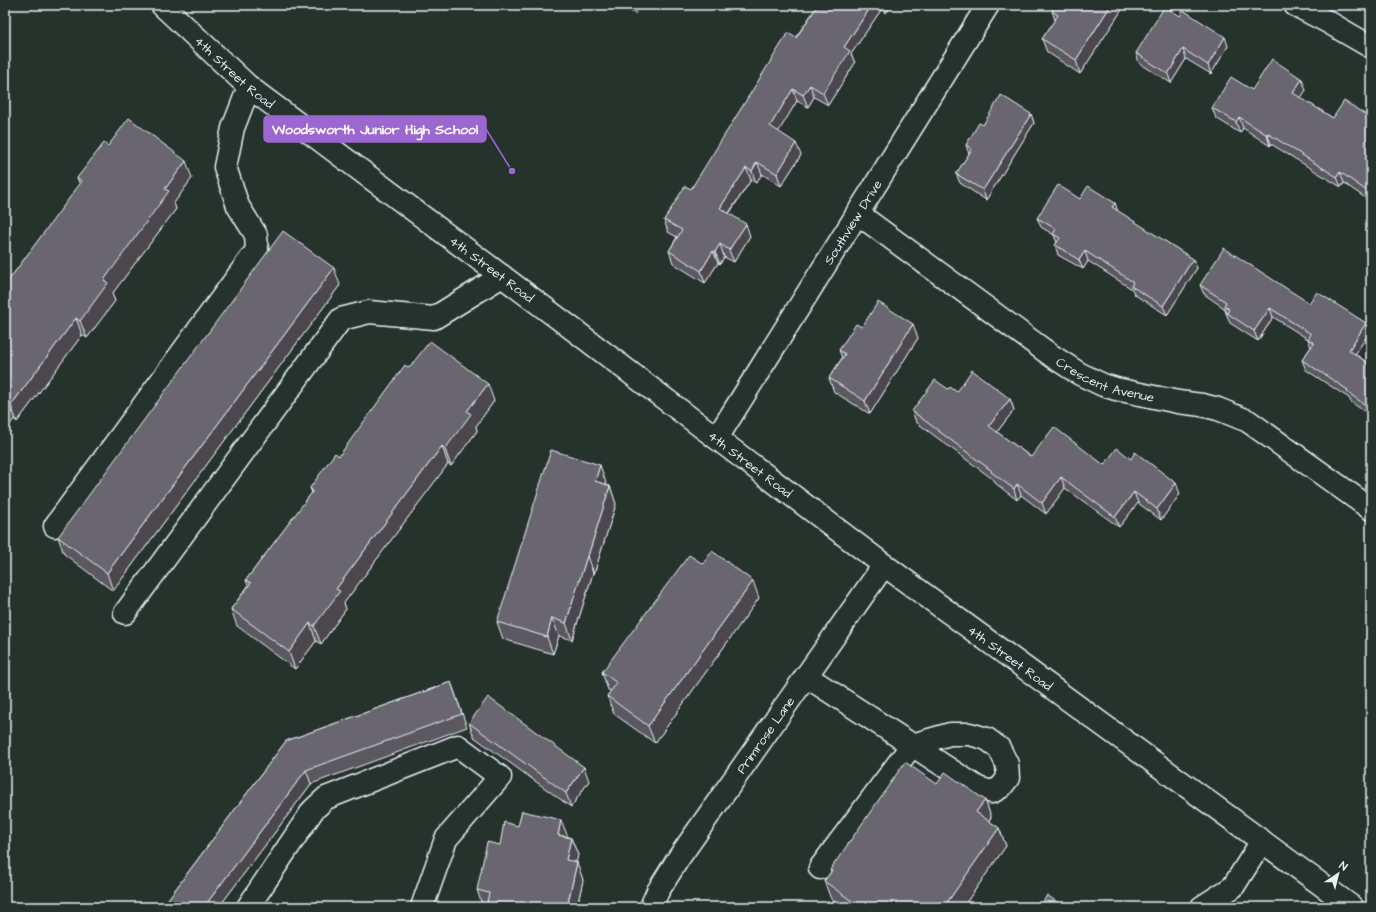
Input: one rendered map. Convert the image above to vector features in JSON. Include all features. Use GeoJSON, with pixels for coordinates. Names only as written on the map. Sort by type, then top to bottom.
{"type":"FeatureCollection","features":[{"type":"Feature","properties":{"kind":"street","name":"4th Street Road"},"geometry":{"type":"LineString","coordinates":[[162,5],[248,87],[502,276],[884,565],[1352,907]]}},
{"type":"Feature","properties":{"kind":"street","name":"Southview Drive"},"geometry":{"type":"LineString","coordinates":[[717,438],[988,5]]}},
{"type":"Feature","properties":{"kind":"street"},"geometry":{"type":"LineString","coordinates":[[1295,5],[1371,47]]}},
{"type":"Feature","properties":{"kind":"street"},"geometry":{"type":"LineString","coordinates":[[55,526],[257,250],[256,235],[238,206],[225,167],[233,128],[248,87]]}},
{"type":"Feature","properties":{"kind":"street","name":"Crescent Avenue"},"geometry":{"type":"LineString","coordinates":[[857,213],[1052,356],[1080,374],[1103,385],[1116,389],[1178,402],[1202,405],[1233,414],[1255,426],[1371,509]]}},
{"type":"Feature","properties":{"kind":"street"},"geometry":{"type":"LineString","coordinates":[[126,613],[341,319],[369,312],[434,318],[502,276]]}},
{"type":"Feature","properties":{"kind":"street","name":"Primrose Lane"},"geometry":{"type":"LineString","coordinates":[[651,907],[658,891],[678,858],[884,565]]}},
{"type":"Feature","properties":{"kind":"street"},"geometry":{"type":"LineString","coordinates":[[806,676],[912,745],[820,868]]}},
{"type":"Feature","properties":{"kind":"street"},"geometry":{"type":"LineString","coordinates":[[248,907],[313,810],[326,798],[458,746],[500,777],[446,839],[422,907]]}},
{"type":"Feature","properties":{"kind":"street"},"geometry":{"type":"LineString","coordinates":[[1202,907],[1233,886],[1262,841]]}},
{"type":"Feature","properties":{"kind":"green space"},"geometry":{"type":"Polygon","coordinates":[[[620,5],[641,5],[635,14],[620,5]]]}},
{"type":"Feature","properties":{"kind":"building"},"geometry":{"type":"Polygon","coordinates":[[[818,5],[872,5],[844,47],[850,51],[823,93],[810,85],[803,95],[793,89],[770,126],[796,143],[777,174],[757,162],[752,171],[746,168],[720,208],[746,224],[729,250],[720,244],[715,252],[713,251],[701,271],[669,251],[682,230],[664,220],[685,186],[691,189],[788,33],[796,38],[818,5]]]}},
{"type":"Feature","properties":{"kind":"building"},"geometry":{"type":"Polygon","coordinates":[[[1055,5],[1111,5],[1076,60],[1042,39],[1058,15],[1052,11],[1055,5]]]}},
{"type":"Feature","properties":{"kind":"building"},"geometry":{"type":"Polygon","coordinates":[[[1165,6],[1180,16],[1183,10],[1225,37],[1208,65],[1183,49],[1168,74],[1136,53],[1165,6]]]}},
{"type":"Feature","properties":{"kind":"building"},"geometry":{"type":"Polygon","coordinates":[[[1272,59],[1302,79],[1293,93],[1333,118],[1344,101],[1371,118],[1371,194],[1340,172],[1337,177],[1239,117],[1236,122],[1212,108],[1231,77],[1252,90],[1272,59]]]}},
{"type":"Feature","properties":{"kind":"building"},"geometry":{"type":"Polygon","coordinates":[[[1001,95],[1031,114],[983,190],[956,174],[972,149],[966,145],[979,123],[983,125],[1001,95]]]}},
{"type":"Feature","properties":{"kind":"building"},"geometry":{"type":"Polygon","coordinates":[[[129,118],[186,161],[165,189],[169,191],[104,280],[108,283],[80,321],[76,318],[11,405],[8,402],[5,405],[5,285],[82,181],[77,178],[104,143],[108,146],[129,118]]]}},
{"type":"Feature","properties":{"kind":"building"},"geometry":{"type":"Polygon","coordinates":[[[1058,185],[1080,199],[1088,186],[1115,203],[1112,207],[1193,259],[1163,306],[1131,286],[1133,282],[1085,251],[1079,260],[1055,245],[1060,238],[1053,234],[1056,229],[1037,218],[1058,185]]]}},
{"type":"Feature","properties":{"kind":"building"},"geometry":{"type":"Polygon","coordinates":[[[283,231],[334,268],[107,573],[58,537],[283,231]]]}},
{"type":"Feature","properties":{"kind":"building"},"geometry":{"type":"Polygon","coordinates":[[[1224,248],[1309,303],[1317,292],[1366,323],[1349,350],[1371,365],[1371,409],[1347,392],[1348,390],[1302,360],[1314,343],[1308,339],[1311,334],[1270,308],[1254,331],[1227,313],[1229,309],[1224,306],[1226,302],[1200,285],[1224,248]]]}},
{"type":"Feature","properties":{"kind":"building"},"geometry":{"type":"Polygon","coordinates":[[[878,302],[913,324],[865,401],[829,378],[845,354],[839,350],[856,324],[862,327],[878,302]]]}},
{"type":"Feature","properties":{"kind":"building"},"geometry":{"type":"Polygon","coordinates":[[[430,341],[488,384],[467,411],[471,414],[445,449],[442,446],[336,589],[340,591],[314,626],[310,623],[289,652],[231,609],[251,583],[246,580],[313,491],[310,488],[335,453],[339,456],[405,365],[409,368],[430,341]]]}},
{"type":"Feature","properties":{"kind":"building"},"geometry":{"type":"Polygon","coordinates":[[[972,370],[1010,399],[989,426],[1031,457],[1054,427],[1104,465],[1117,448],[1131,459],[1135,452],[1176,483],[1157,509],[1134,492],[1115,517],[1061,477],[1042,503],[1017,484],[1014,489],[912,411],[935,380],[948,389],[950,387],[957,392],[972,370]]]}},
{"type":"Feature","properties":{"kind":"building"},"geometry":{"type":"Polygon","coordinates":[[[551,450],[600,465],[595,481],[610,486],[566,623],[552,618],[547,637],[497,622],[551,450]]]}},
{"type":"Feature","properties":{"kind":"building"},"geometry":{"type":"Polygon","coordinates":[[[712,551],[753,581],[648,726],[607,696],[617,683],[602,672],[689,555],[703,564],[712,551]]]}},
{"type":"Feature","properties":{"kind":"building"},"geometry":{"type":"Polygon","coordinates":[[[451,682],[462,714],[306,770],[204,907],[172,907],[166,902],[286,741],[451,682]]]}},
{"type":"Feature","properties":{"kind":"building"},"geometry":{"type":"Polygon","coordinates":[[[488,697],[584,767],[566,793],[469,723],[488,697]]]}},
{"type":"Feature","properties":{"kind":"building"},"geometry":{"type":"Polygon","coordinates":[[[905,762],[937,784],[945,772],[985,800],[976,812],[999,828],[944,907],[860,907],[824,881],[832,871],[830,870],[905,762]]]}},
{"type":"Feature","properties":{"kind":"building"},"geometry":{"type":"Polygon","coordinates":[[[522,811],[561,820],[558,835],[571,838],[566,860],[577,862],[567,907],[486,907],[489,893],[477,890],[487,842],[500,845],[504,822],[518,826],[522,811]]]}},
{"type":"Feature","properties":{"kind":"building"},"geometry":{"type":"Polygon","coordinates":[[[1047,895],[1064,907],[1040,907],[1047,895]]]}},
{"type":"Feature","properties":{"kind":"place","name":"Woodsworth Junior High School"},"geometry":{"type":"Point","coordinates":[512,171]}}]}
